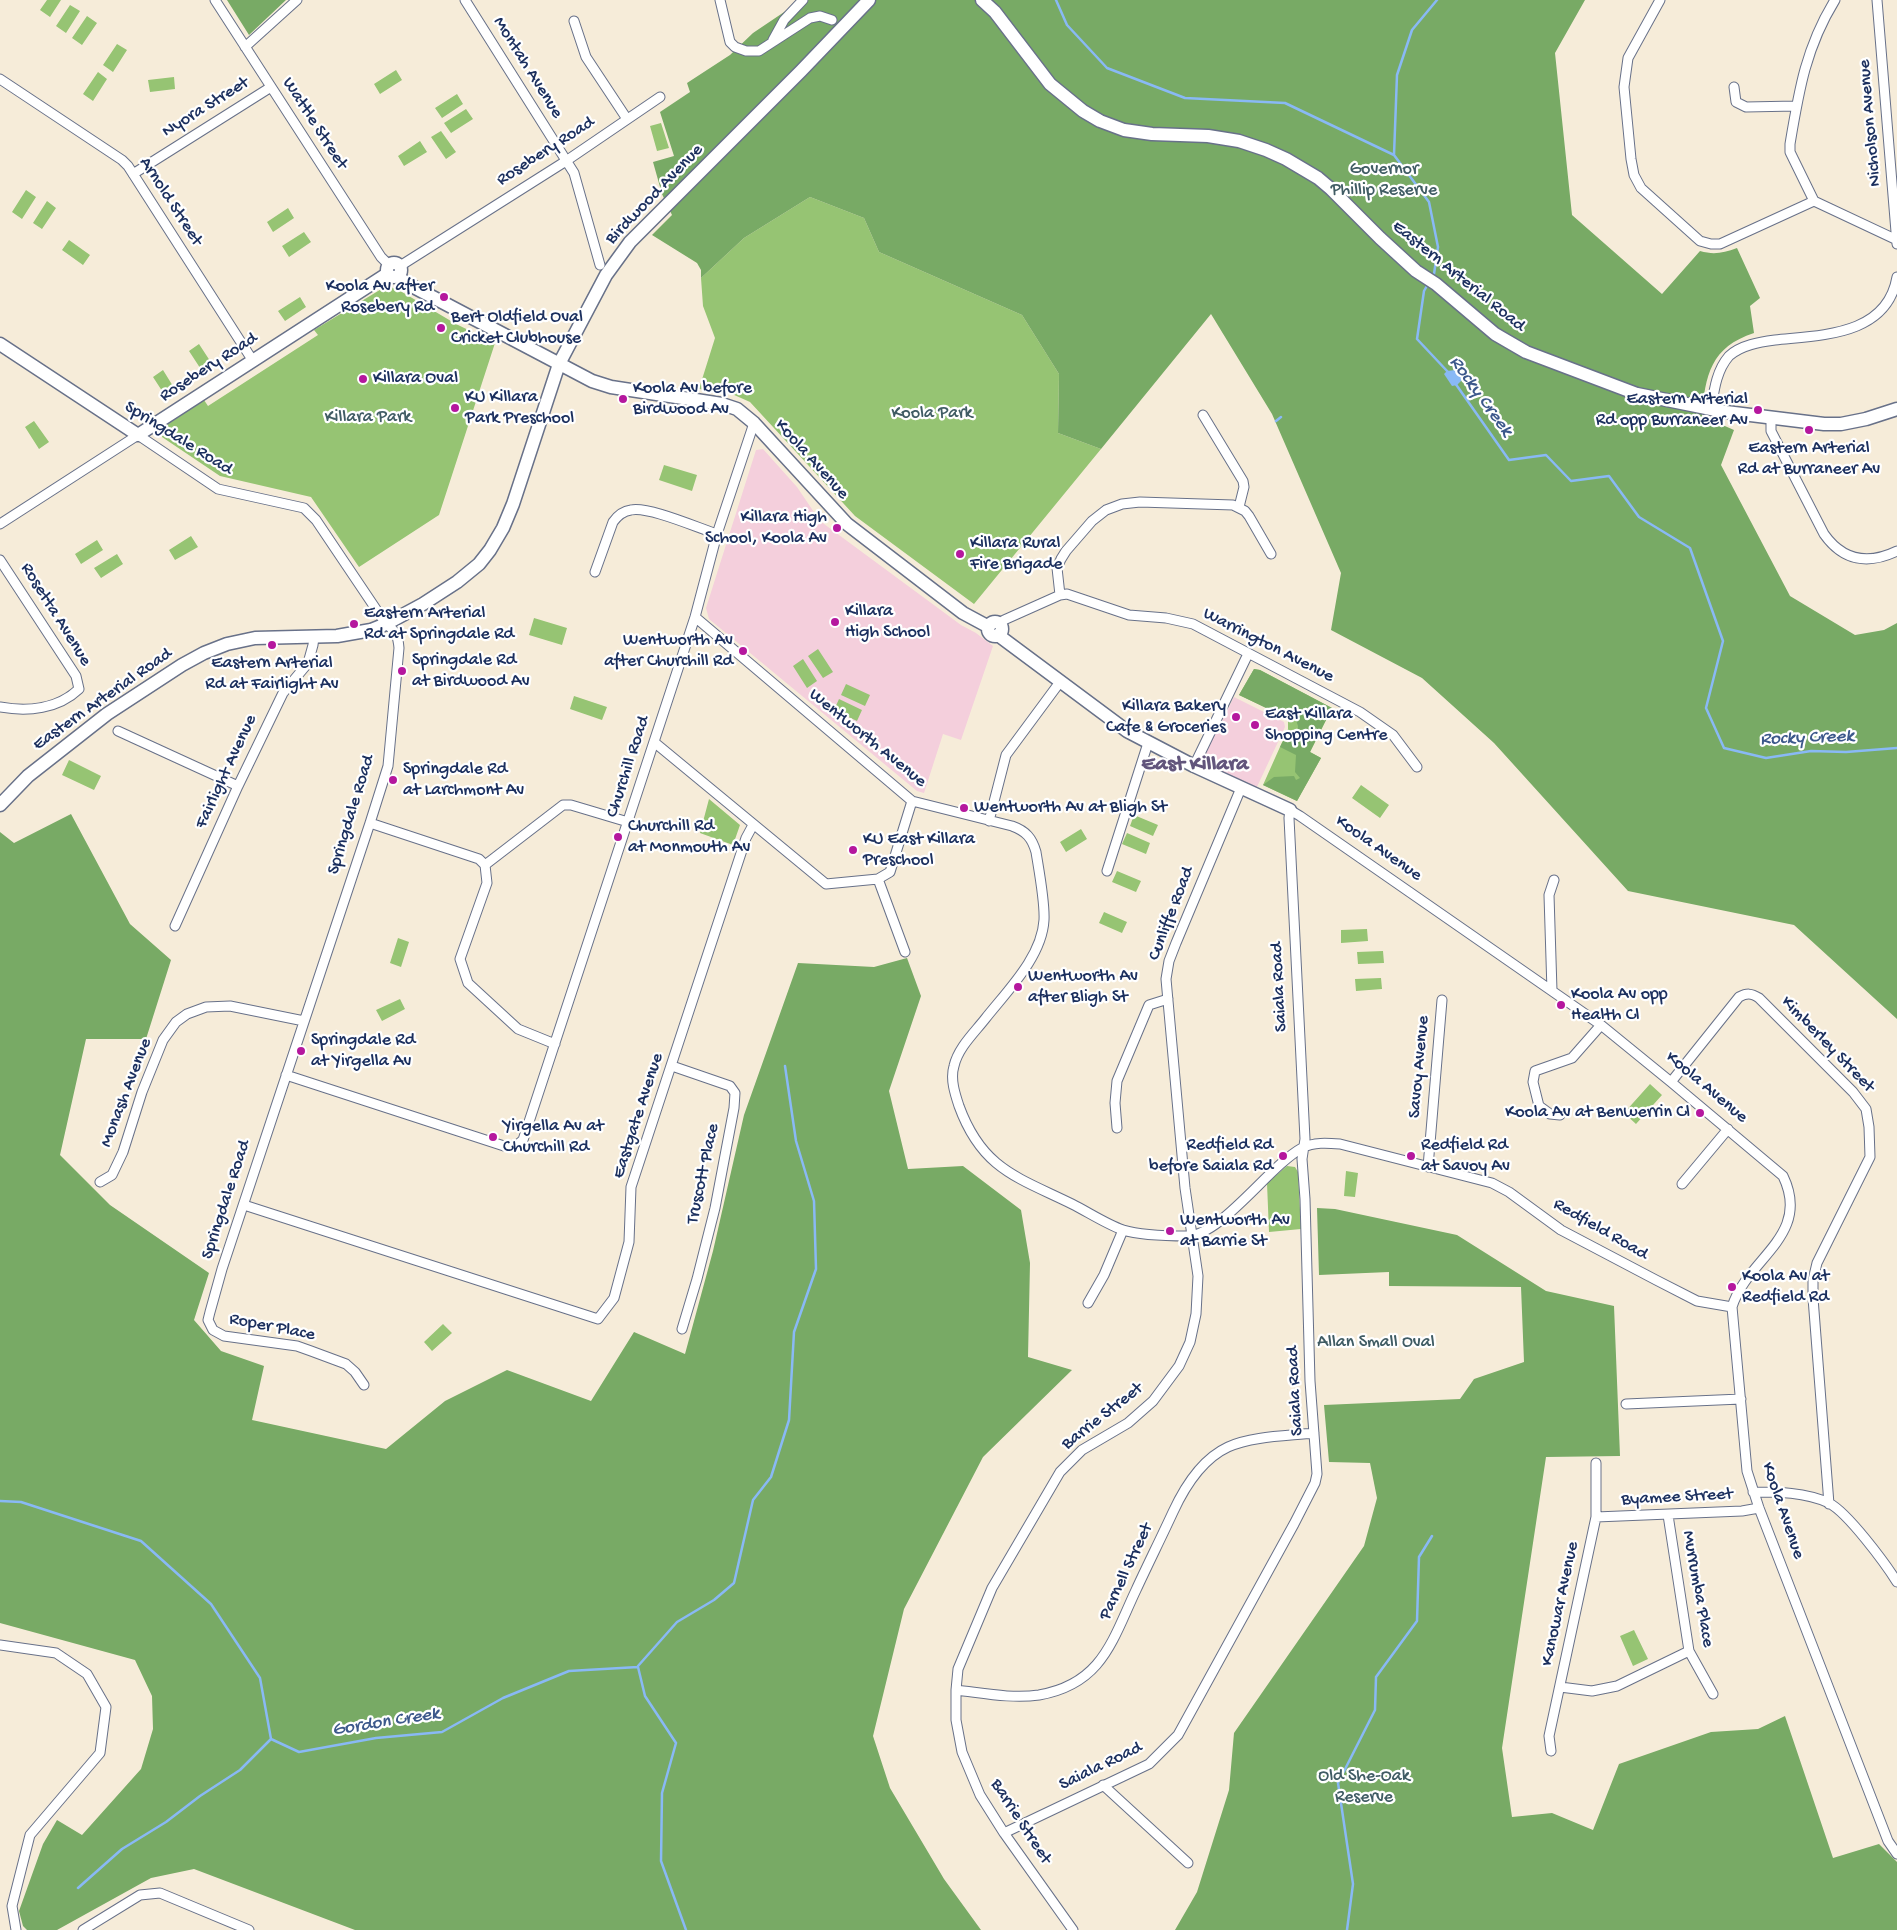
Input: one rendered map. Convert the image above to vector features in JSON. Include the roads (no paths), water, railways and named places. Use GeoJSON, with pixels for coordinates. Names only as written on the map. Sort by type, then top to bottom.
{"type":"FeatureCollection","features":[{"type":"Feature","properties":{"kind":"main road"},"geometry":{"type":"LineString","coordinates":[[801,71],[838,23],[860,0]]}},
{"type":"Feature","properties":{"kind":"main road"},"geometry":{"type":"LineString","coordinates":[[801,71],[869,0]]}},
{"type":"Feature","properties":{"kind":"main road","name":"Eastern Arterial Road"},"geometry":{"type":"LineString","coordinates":[[982,0],[995,12],[1038,69],[1061,94],[1083,111],[1124,130],[1152,134],[1208,136],[1240,141],[1286,159],[1312,174],[1331,189],[1398,255],[1436,284],[1495,334],[1526,352],[1637,394],[1711,410],[1771,419],[1841,424],[1879,416],[1897,409]]}},
{"type":"Feature","properties":{"kind":"main road","name":"Eastern Arterial Road"},"geometry":{"type":"LineString","coordinates":[[992,0],[1010,23],[1038,69]]}},
{"type":"Feature","properties":{"kind":"main road","name":"Birdwood Avenue"},"geometry":{"type":"LineString","coordinates":[[386,624],[423,604],[457,582],[479,564],[490,550],[503,528],[513,504],[560,364],[606,275],[630,242],[801,71]]}},
{"type":"Feature","properties":{"kind":"main road","name":"Koola Avenue"},"geometry":{"type":"LineString","coordinates":[[393,270],[406,283],[601,384],[731,406],[742,412],[847,524],[963,613],[996,628],[1002,638],[1127,731],[1194,766],[1290,810]]}},
{"type":"Feature","properties":{"kind":"main road","name":"Rosebery Road"},"geometry":{"type":"LineString","coordinates":[[138,435],[393,270]]}},
{"type":"Feature","properties":{"kind":"main road","name":"Springdale Road"},"geometry":{"type":"LineString","coordinates":[[0,344],[138,435]]}},
{"type":"Feature","properties":{"kind":"main road","name":"Eastern Arterial Road"},"geometry":{"type":"LineString","coordinates":[[0,805],[28,776],[107,714],[182,665],[204,653],[226,644],[255,638],[314,637],[355,633],[386,624]]}},
{"type":"Feature","properties":{"kind":"street","name":"Wattle Street"},"geometry":{"type":"LineString","coordinates":[[215,0],[376,249],[393,270]]}},
{"type":"Feature","properties":{"kind":"street"},"geometry":{"type":"LineString","coordinates":[[245,48],[298,0]]}},
{"type":"Feature","properties":{"kind":"street","name":"Montah Avenue"},"geometry":{"type":"LineString","coordinates":[[465,0],[574,173],[600,265]]}},
{"type":"Feature","properties":{"kind":"street"},"geometry":{"type":"LineString","coordinates":[[720,0],[730,42],[735,47],[746,51],[759,51],[810,18],[820,16],[832,20]]}},
{"type":"Feature","properties":{"kind":"street"},"geometry":{"type":"LineString","coordinates":[[772,43],[784,20],[803,0]]}},
{"type":"Feature","properties":{"kind":"street"},"geometry":{"type":"LineString","coordinates":[[1660,0],[1628,58],[1624,87],[1631,159],[1634,175],[1641,188],[1700,241],[1711,244],[1720,244],[1814,202]]}},
{"type":"Feature","properties":{"kind":"street"},"geometry":{"type":"LineString","coordinates":[[1835,0],[1820,24],[1802,77],[1790,152],[1814,202],[1897,242]]}},
{"type":"Feature","properties":{"kind":"street","name":"Nicholson Avenue"},"geometry":{"type":"LineString","coordinates":[[1877,0],[1897,242]]}},
{"type":"Feature","properties":{"kind":"street"},"geometry":{"type":"LineString","coordinates":[[574,21],[586,56],[627,119]]}},
{"type":"Feature","properties":{"kind":"street","name":"Arnold Street"},"geometry":{"type":"LineString","coordinates":[[0,79],[122,160],[133,174],[253,361]]}},
{"type":"Feature","properties":{"kind":"street"},"geometry":{"type":"LineString","coordinates":[[1734,86],[1736,102],[1746,107],[1796,106]]}},
{"type":"Feature","properties":{"kind":"street","name":"Nyora Street"},"geometry":{"type":"LineString","coordinates":[[133,174],[271,87]]}},
{"type":"Feature","properties":{"kind":"street","name":"Rosebery Road"},"geometry":{"type":"LineString","coordinates":[[393,270],[566,161],[660,97]]}},
{"type":"Feature","properties":{"kind":"street"},"geometry":{"type":"LineString","coordinates":[[1711,410],[1717,376],[1730,356],[1746,346],[1760,342],[1842,332],[1857,326],[1884,308],[1897,278]]}},
{"type":"Feature","properties":{"kind":"street"},"geometry":{"type":"LineString","coordinates":[[1203,415],[1243,481],[1244,487],[1238,507]]}},
{"type":"Feature","properties":{"kind":"street"},"geometry":{"type":"LineString","coordinates":[[1771,419],[1771,431],[1830,543],[1845,554],[1866,559],[1877,559],[1897,551]]}},
{"type":"Feature","properties":{"kind":"street","name":"Churchill Road"},"geometry":{"type":"LineString","coordinates":[[286,1075],[504,1146],[516,1146],[523,1140],[695,617],[716,534],[754,423]]}},
{"type":"Feature","properties":{"kind":"street","name":"Rosebery Road"},"geometry":{"type":"LineString","coordinates":[[0,524],[138,435]]}},
{"type":"Feature","properties":{"kind":"street","name":"Springdale Road"},"geometry":{"type":"LineString","coordinates":[[138,435],[218,489],[304,508],[316,520],[386,624],[394,630],[399,648],[388,766],[210,1312]]}},
{"type":"Feature","properties":{"kind":"street"},"geometry":{"type":"LineString","coordinates":[[996,628],[1004,620],[1060,595],[1057,568],[1066,551],[1092,521],[1106,510],[1122,504],[1140,502],[1227,504],[1238,507],[1249,516],[1271,554]]}},
{"type":"Feature","properties":{"kind":"street"},"geometry":{"type":"LineString","coordinates":[[595,572],[613,522],[617,516],[624,512],[642,509],[716,534]]}},
{"type":"Feature","properties":{"kind":"street","name":"Rosetta Avenue"},"geometry":{"type":"LineString","coordinates":[[0,560],[76,676],[79,689],[69,698],[53,705],[19,710],[0,707]]}},
{"type":"Feature","properties":{"kind":"street","name":"Warrington Avenue"},"geometry":{"type":"LineString","coordinates":[[1060,595],[1066,594],[1129,615],[1166,618],[1193,624],[1360,712],[1393,735],[1417,766]]}},
{"type":"Feature","properties":{"kind":"street","name":"Wentworth Avenue"},"geometry":{"type":"LineString","coordinates":[[695,617],[912,801],[1021,829],[1028,835],[1034,843],[1036,852],[1044,919],[1042,932],[1028,964],[957,1056],[953,1067],[953,1074],[958,1102],[974,1139],[988,1157],[1024,1181],[1123,1230],[1193,1236]]}},
{"type":"Feature","properties":{"kind":"street","name":"Fairlight Avenue"},"geometry":{"type":"LineString","coordinates":[[175,926],[238,786],[283,693],[308,663],[314,645],[314,637]]}},
{"type":"Feature","properties":{"kind":"street"},"geometry":{"type":"LineString","coordinates":[[1194,766],[1248,654]]}},
{"type":"Feature","properties":{"kind":"street"},"geometry":{"type":"LineString","coordinates":[[989,821],[1006,755],[1060,682]]}},
{"type":"Feature","properties":{"kind":"street"},"geometry":{"type":"LineString","coordinates":[[118,731],[238,786]]}},
{"type":"Feature","properties":{"kind":"street"},"geometry":{"type":"LineString","coordinates":[[654,742],[826,884],[878,879],[890,872],[912,801]]}},
{"type":"Feature","properties":{"kind":"street"},"geometry":{"type":"LineString","coordinates":[[1106,871],[1148,743]]}},
{"type":"Feature","properties":{"kind":"street","name":"Cunliffe Road"},"geometry":{"type":"LineString","coordinates":[[1168,999],[1166,978],[1169,961],[1241,788]]}},
{"type":"Feature","properties":{"kind":"street"},"geometry":{"type":"LineString","coordinates":[[485,865],[563,805],[571,805],[628,822]]}},
{"type":"Feature","properties":{"kind":"street","name":"Koola Avenue"},"geometry":{"type":"LineString","coordinates":[[1290,810],[1601,1025],[1783,1176],[1791,1197],[1790,1219],[1785,1230],[1736,1293],[1732,1307],[1747,1470],[1753,1492],[1851,1750],[1888,1841],[1896,1853]]}},
{"type":"Feature","properties":{"kind":"street","name":"Saiala Road"},"geometry":{"type":"LineString","coordinates":[[1004,1833],[1148,1764],[1178,1735],[1315,1483],[1317,1474],[1303,1148],[1305,1139],[1290,810]]}},
{"type":"Feature","properties":{"kind":"street"},"geometry":{"type":"LineString","coordinates":[[370,823],[479,859],[485,865],[486,883],[460,959],[468,983],[518,1030],[555,1044]]}},
{"type":"Feature","properties":{"kind":"street","name":"Eastgate Avenue"},"geometry":{"type":"LineString","coordinates":[[244,1205],[598,1320],[614,1298],[629,1242],[631,1187],[746,838],[753,825]]}},
{"type":"Feature","properties":{"kind":"street"},"geometry":{"type":"LineString","coordinates":[[878,879],[905,952]]}},
{"type":"Feature","properties":{"kind":"street"},"geometry":{"type":"LineString","coordinates":[[1552,991],[1549,894],[1554,880]]}},
{"type":"Feature","properties":{"kind":"street","name":"Kimberley Street"},"geometry":{"type":"LineString","coordinates":[[1671,1082],[1739,997],[1746,993],[1753,994],[1759,998],[1854,1092],[1866,1109],[1870,1157],[1817,1263],[1813,1280],[1830,1504]]}},
{"type":"Feature","properties":{"kind":"street"},"geometry":{"type":"LineString","coordinates":[[1117,1128],[1115,1103],[1117,1081],[1149,1005],[1168,999]]}},
{"type":"Feature","properties":{"kind":"street","name":"Barrie Street"},"geometry":{"type":"LineString","coordinates":[[1072,1930],[1004,1833],[980,1795],[962,1752],[956,1720],[958,1669],[992,1588],[1060,1472],[1082,1450],[1128,1423],[1160,1394],[1179,1366],[1190,1342],[1198,1300],[1198,1276],[1185,1188],[1168,999]]}},
{"type":"Feature","properties":{"kind":"street","name":"Savoy Avenue"},"geometry":{"type":"LineString","coordinates":[[1428,1167],[1442,1000]]}},
{"type":"Feature","properties":{"kind":"street","name":"Monash Avenue"},"geometry":{"type":"LineString","coordinates":[[100,1182],[112,1175],[123,1152],[142,1092],[163,1040],[176,1022],[187,1014],[206,1007],[230,1006],[304,1020]]}},
{"type":"Feature","properties":{"kind":"street"},"geometry":{"type":"LineString","coordinates":[[1560,1115],[1550,1114],[1539,1106],[1533,1082],[1535,1071],[1572,1058],[1601,1025]]}},
{"type":"Feature","properties":{"kind":"street","name":"Truscott Place"},"geometry":{"type":"LineString","coordinates":[[672,1066],[730,1086],[735,1093],[734,1108],[715,1208],[682,1329]]}},
{"type":"Feature","properties":{"kind":"street"},"geometry":{"type":"LineString","coordinates":[[1682,1184],[1728,1129]]}},
{"type":"Feature","properties":{"kind":"street","name":"Redfield Road"},"geometry":{"type":"LineString","coordinates":[[1193,1236],[1209,1230],[1276,1169],[1303,1148],[1321,1144],[1340,1144],[1492,1183],[1509,1192],[1561,1230],[1656,1280],[1698,1301],[1732,1307]]}},
{"type":"Feature","properties":{"kind":"street"},"geometry":{"type":"LineString","coordinates":[[1088,1303],[1104,1274],[1123,1230]]}},
{"type":"Feature","properties":{"kind":"street","name":"Roper Place"},"geometry":{"type":"LineString","coordinates":[[210,1312],[208,1320],[210,1326],[218,1334],[297,1346],[312,1351],[351,1367],[364,1385]]}},
{"type":"Feature","properties":{"kind":"street"},"geometry":{"type":"LineString","coordinates":[[1626,1404],[1741,1399]]}},
{"type":"Feature","properties":{"kind":"street","name":"Parnell Street"},"geometry":{"type":"LineString","coordinates":[[956,1690],[1021,1696],[1040,1694],[1073,1684],[1090,1672],[1102,1660],[1122,1625],[1135,1592],[1184,1490],[1203,1465],[1228,1447],[1256,1439],[1314,1433]]}},
{"type":"Feature","properties":{"kind":"street","name":"Kanowar Avenue"},"geometry":{"type":"LineString","coordinates":[[1551,1751],[1549,1736],[1596,1517],[1596,1463]]}},
{"type":"Feature","properties":{"kind":"street"},"geometry":{"type":"LineString","coordinates":[[1753,1492],[1789,1493],[1810,1497],[1830,1504],[1851,1522],[1897,1582]]}},
{"type":"Feature","properties":{"kind":"street","name":"Byamee Street"},"geometry":{"type":"LineString","coordinates":[[1596,1517],[1742,1511],[1759,1508]]}},
{"type":"Feature","properties":{"kind":"street","name":"Murrumba Place"},"geometry":{"type":"LineString","coordinates":[[1668,1515],[1689,1651],[1713,1694]]}},
{"type":"Feature","properties":{"kind":"street"},"geometry":{"type":"LineString","coordinates":[[0,1645],[56,1653],[87,1674],[106,1707],[100,1753],[30,1835],[12,1906],[16,1930]]}},
{"type":"Feature","properties":{"kind":"street"},"geometry":{"type":"LineString","coordinates":[[1560,1687],[1592,1691],[1617,1686],[1689,1651]]}},
{"type":"Feature","properties":{"kind":"street"},"geometry":{"type":"LineString","coordinates":[[1103,1785],[1188,1864]]}},
{"type":"Feature","properties":{"kind":"street"},"geometry":{"type":"LineString","coordinates":[[83,1930],[140,1895],[160,1894],[249,1930]]}},
{"type":"Feature","properties":{"kind":"water"},"geometry":{"type":"Polygon","coordinates":[[[1455,370],[1459,372],[1463,379],[1457,385],[1452,386],[1444,374],[1447,371],[1455,370]]]}},
{"type":"Feature","properties":{"kind":"waterway","name":"Rocky Creek"},"geometry":{"type":"LineString","coordinates":[[1056,0],[1067,25],[1107,68],[1185,98],[1285,103],[1394,155],[1429,202],[1438,247],[1432,277]]}},
{"type":"Feature","properties":{"kind":"waterway"},"geometry":{"type":"LineString","coordinates":[[1394,155],[1397,75],[1412,30],[1437,0]]}},
{"type":"Feature","properties":{"kind":"waterway","name":"Rocky Creek"},"geometry":{"type":"LineString","coordinates":[[1428,284],[1424,291],[1417,339],[1448,372]]}},
{"type":"Feature","properties":{"kind":"waterway","name":"Rocky Creek"},"geometry":{"type":"LineString","coordinates":[[1455,383],[1509,460],[1546,455],[1571,481],[1609,476],[1639,517],[1690,548],[1723,641],[1706,708],[1724,748],[1766,758],[1811,751],[1846,752],[1897,748]]}},
{"type":"Feature","properties":{"kind":"waterway"},"geometry":{"type":"LineString","coordinates":[[1276,421],[1281,417]]}},
{"type":"Feature","properties":{"kind":"waterway"},"geometry":{"type":"LineString","coordinates":[[638,1666],[677,1622],[714,1600],[734,1583],[753,1500],[771,1477],[789,1420],[794,1332],[816,1269],[814,1201],[796,1141],[785,1066]]}},
{"type":"Feature","properties":{"kind":"waterway","name":"Gordon Creek"},"geometry":{"type":"LineString","coordinates":[[0,1501],[21,1502],[141,1541],[211,1604],[260,1678],[271,1739],[299,1752],[376,1738],[442,1732],[503,1698],[569,1671],[638,1667],[645,1696],[676,1743],[662,1793],[661,1861],[686,1930]]}},
{"type":"Feature","properties":{"kind":"waterway"},"geometry":{"type":"LineString","coordinates":[[1347,1930],[1353,1884],[1338,1783],[1375,1710],[1376,1677],[1417,1621],[1419,1557],[1432,1536]]}},
{"type":"Feature","properties":{"kind":"waterway"},"geometry":{"type":"LineString","coordinates":[[78,1888],[122,1849],[166,1822],[200,1796],[240,1770],[271,1739]]}},
{"type":"Feature","properties":{"kind":"place","name":"Koola Av after Rosebery Rd"},"geometry":{"type":"Point","coordinates":[444,297]}},
{"type":"Feature","properties":{"kind":"place","name":"Bert Oldfield Oval Cricket Clubhouse"},"geometry":{"type":"Point","coordinates":[441,328]}},
{"type":"Feature","properties":{"kind":"place","name":"Killara Oval"},"geometry":{"type":"Point","coordinates":[363,379]}},
{"type":"Feature","properties":{"kind":"place","name":"Koola Av before Birdwood Av"},"geometry":{"type":"Point","coordinates":[623,399]}},
{"type":"Feature","properties":{"kind":"place","name":"KU Killara Park Preschool"},"geometry":{"type":"Point","coordinates":[455,408]}},
{"type":"Feature","properties":{"kind":"place","name":"Eastern Arterial Rd opp Burraneer Av"},"geometry":{"type":"Point","coordinates":[1758,410]}},
{"type":"Feature","properties":{"kind":"place","name":"Eastern Arterial Rd at Burraneer Av"},"geometry":{"type":"Point","coordinates":[1809,430]}},
{"type":"Feature","properties":{"kind":"place","name":"Killara High School, Koola Av"},"geometry":{"type":"Point","coordinates":[837,528]}},
{"type":"Feature","properties":{"kind":"place","name":"Killara Rural Fire Brigade"},"geometry":{"type":"Point","coordinates":[960,554]}},
{"type":"Feature","properties":{"kind":"place","name":"Killara High School"},"geometry":{"type":"Point","coordinates":[835,622]}},
{"type":"Feature","properties":{"kind":"place","name":"Eastern Arterial Rd at Springdale Rd"},"geometry":{"type":"Point","coordinates":[354,624]}},
{"type":"Feature","properties":{"kind":"place","name":"Eastern Arterial Rd at Fairlight Av"},"geometry":{"type":"Point","coordinates":[272,645]}},
{"type":"Feature","properties":{"kind":"place","name":"Wentworth Av after Churchill Rd"},"geometry":{"type":"Point","coordinates":[743,651]}},
{"type":"Feature","properties":{"kind":"place","name":"Springdale Rd at Birdwood Av"},"geometry":{"type":"Point","coordinates":[402,671]}},
{"type":"Feature","properties":{"kind":"place","name":"Killara Bakery Cafe & Groceries"},"geometry":{"type":"Point","coordinates":[1236,717]}},
{"type":"Feature","properties":{"kind":"place","name":"East Killara Shopping Centre"},"geometry":{"type":"Point","coordinates":[1255,725]}},
{"type":"Feature","properties":{"kind":"place","name":"Springdale Rd at Larchmont Av"},"geometry":{"type":"Point","coordinates":[393,780]}},
{"type":"Feature","properties":{"kind":"place","name":"Wentworth Av at Bligh St"},"geometry":{"type":"Point","coordinates":[964,808]}},
{"type":"Feature","properties":{"kind":"place","name":"Churchill Rd at Monmouth Av"},"geometry":{"type":"Point","coordinates":[618,837]}},
{"type":"Feature","properties":{"kind":"place","name":"KU East Killara Preschool"},"geometry":{"type":"Point","coordinates":[853,850]}},
{"type":"Feature","properties":{"kind":"place","name":"Wentworth Av after Bligh St"},"geometry":{"type":"Point","coordinates":[1018,987]}},
{"type":"Feature","properties":{"kind":"place","name":"Koola Av opp Health Cl"},"geometry":{"type":"Point","coordinates":[1561,1005]}},
{"type":"Feature","properties":{"kind":"place","name":"Springdale Rd at Yirgella Av"},"geometry":{"type":"Point","coordinates":[301,1051]}},
{"type":"Feature","properties":{"kind":"place","name":"Koola Av at Benwerrin Cl"},"geometry":{"type":"Point","coordinates":[1700,1113]}},
{"type":"Feature","properties":{"kind":"place","name":"Yirgella Av at Churchill Rd"},"geometry":{"type":"Point","coordinates":[493,1137]}},
{"type":"Feature","properties":{"kind":"place","name":"Redfield Rd before Saiala Rd"},"geometry":{"type":"Point","coordinates":[1283,1156]}},
{"type":"Feature","properties":{"kind":"place","name":"Redfield Rd at Savoy Av"},"geometry":{"type":"Point","coordinates":[1411,1156]}},
{"type":"Feature","properties":{"kind":"place","name":"Wentworth Av at Barrie St"},"geometry":{"type":"Point","coordinates":[1170,1231]}},
{"type":"Feature","properties":{"kind":"place","name":"Koola Av at Redfield Rd"},"geometry":{"type":"Point","coordinates":[1732,1287]}},
{"type":"Feature","properties":{"kind":"district","name":"East Killara"},"geometry":{"type":"Point","coordinates":[1195,766]}},
{"type":"Feature","properties":{"kind":"park label","name":"Governor Phillip Reserve"},"geometry":{"type":"Point","coordinates":[1384,180]}},
{"type":"Feature","properties":{"kind":"park label","name":"Koola Park"},"geometry":{"type":"Point","coordinates":[932,414]}},
{"type":"Feature","properties":{"kind":"park label","name":"Killara Park"},"geometry":{"type":"Point","coordinates":[368,418]}},
{"type":"Feature","properties":{"kind":"park label","name":"Allan Small Oval"},"geometry":{"type":"Point","coordinates":[1376,1343]}},
{"type":"Feature","properties":{"kind":"park label","name":"Old She-Oak Reserve"},"geometry":{"type":"Point","coordinates":[1364,1787]}}]}
